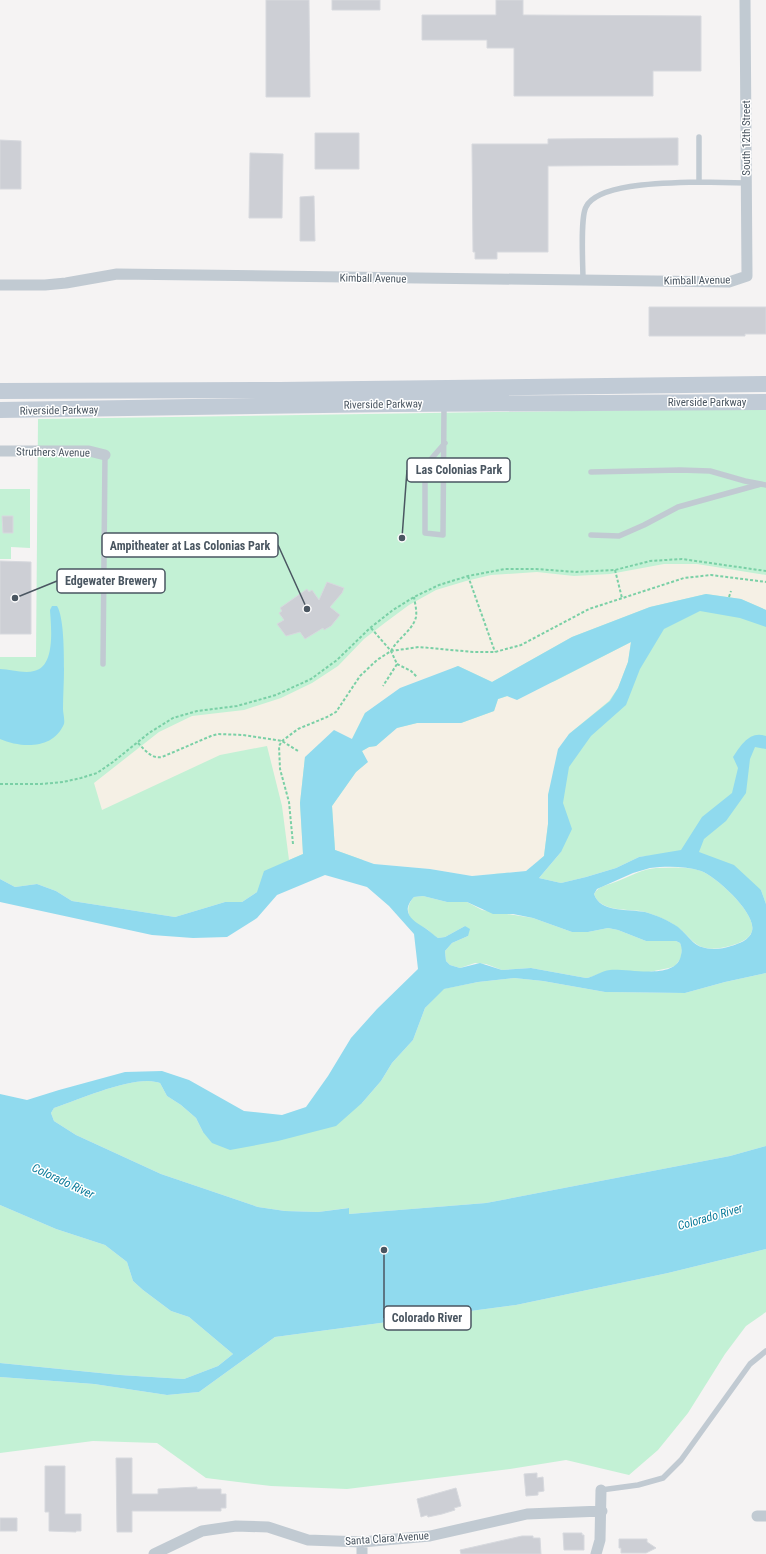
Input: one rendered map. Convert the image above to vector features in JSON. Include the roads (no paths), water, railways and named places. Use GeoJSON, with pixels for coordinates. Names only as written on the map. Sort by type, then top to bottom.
{"type":"FeatureCollection","features":[{"type":"Feature","properties":{"kind":"main road","name":"Riverside Parkway"},"geometry":{"type":"LineString","coordinates":[[0,391],[264,390],[766,384]]}},
{"type":"Feature","properties":{"kind":"main road","name":"Riverside Parkway"},"geometry":{"type":"LineString","coordinates":[[0,410],[444,404],[766,402]]}},
{"type":"Feature","properties":{"kind":"street","name":"South 12th Street"},"geometry":{"type":"LineString","coordinates":[[745,0],[747,276]]}},
{"type":"Feature","properties":{"kind":"street","name":"Kimball Avenue"},"geometry":{"type":"LineString","coordinates":[[0,285],[66,284],[117,274],[729,282],[747,276]]}},
{"type":"Feature","properties":{"kind":"street","name":"Struthers Avenue"},"geometry":{"type":"LineString","coordinates":[[0,451],[90,451],[105,455]]}},
{"type":"Feature","properties":{"kind":"street"},"geometry":{"type":"LineString","coordinates":[[596,1554],[600,1540],[602,1511],[601,1490]]}},
{"type":"Feature","properties":{"kind":"street","name":"Santa Clara Avenue"},"geometry":{"type":"LineString","coordinates":[[154,1554],[202,1530],[236,1526],[268,1527],[308,1540],[362,1542],[430,1536],[526,1514],[602,1511]]}},
{"type":"Feature","properties":{"kind":"street"},"geometry":{"type":"LineString","coordinates":[[362,1542],[362,1554]]}},
{"type":"Feature","properties":{"kind":"lane"},"geometry":{"type":"LineString","coordinates":[[699,137],[699,182]]}},
{"type":"Feature","properties":{"kind":"lane"},"geometry":{"type":"LineString","coordinates":[[582,280],[584,211],[591,200],[597,196],[638,185],[699,182],[746,183]]}},
{"type":"Feature","properties":{"kind":"lane"},"geometry":{"type":"LineString","coordinates":[[444,404],[445,443],[443,535],[425,533],[425,466],[445,443]]}},
{"type":"Feature","properties":{"kind":"lane"},"geometry":{"type":"LineString","coordinates":[[103,664],[105,455]]}},
{"type":"Feature","properties":{"kind":"lane"},"geometry":{"type":"LineString","coordinates":[[591,472],[680,470],[710,471],[764,484]]}},
{"type":"Feature","properties":{"kind":"lane"},"geometry":{"type":"LineString","coordinates":[[590,536],[618,536],[644,525],[678,507],[764,484]]}},
{"type":"Feature","properties":{"kind":"lane"},"geometry":{"type":"LineString","coordinates":[[601,1490],[638,1485],[664,1478],[681,1460],[750,1364],[766,1352]]}},
{"type":"Feature","properties":{"kind":"water"},"geometry":{"type":"Polygon","coordinates":[[[706,594],[741,599],[766,610],[766,627],[740,618],[700,611],[664,629],[640,669],[626,705],[591,736],[569,767],[563,803],[572,829],[561,852],[539,878],[561,883],[616,868],[639,857],[681,850],[702,817],[732,793],[738,768],[733,757],[739,748],[746,740],[755,735],[766,736],[766,749],[755,747],[750,759],[746,793],[726,821],[704,839],[699,852],[734,865],[761,890],[766,904],[766,973],[685,993],[605,992],[543,981],[514,978],[478,982],[444,989],[425,1008],[413,1040],[392,1063],[381,1081],[362,1103],[336,1126],[278,1141],[230,1150],[212,1143],[203,1132],[196,1118],[181,1105],[167,1096],[160,1083],[153,1081],[137,1082],[113,1087],[54,1108],[51,1113],[54,1121],[76,1135],[161,1174],[258,1207],[285,1211],[318,1212],[349,1208],[349,1214],[486,1203],[730,1156],[766,1146],[766,1249],[668,1273],[516,1305],[275,1337],[199,1392],[167,1395],[94,1384],[0,1377],[0,1363],[120,1375],[184,1379],[218,1366],[233,1354],[189,1317],[171,1311],[143,1290],[133,1281],[127,1262],[105,1245],[56,1229],[0,1205],[0,1094],[27,1100],[125,1072],[162,1071],[189,1080],[244,1111],[282,1115],[306,1107],[328,1076],[351,1038],[377,1009],[418,969],[414,934],[389,906],[367,887],[325,875],[277,895],[257,918],[227,937],[193,938],[152,935],[0,902],[0,879],[15,887],[37,884],[56,891],[72,901],[175,917],[225,902],[242,902],[257,892],[264,871],[303,854],[300,803],[305,757],[334,730],[352,739],[365,713],[400,688],[458,666],[492,682],[572,637],[650,607],[706,594]],[[631,642],[517,700],[507,696],[498,699],[494,711],[461,723],[417,723],[397,728],[376,746],[369,747],[362,751],[368,762],[356,772],[332,806],[335,850],[374,864],[430,869],[472,876],[526,871],[544,856],[548,824],[548,795],[558,749],[569,734],[610,701],[618,688],[628,662],[631,642]],[[663,867],[650,868],[633,873],[597,889],[594,894],[597,900],[602,904],[616,909],[645,912],[662,918],[678,927],[693,942],[701,947],[711,949],[734,945],[743,941],[751,934],[752,924],[742,906],[725,888],[701,871],[689,868],[663,867]],[[423,896],[414,897],[408,907],[409,916],[438,938],[445,937],[465,926],[470,929],[468,936],[452,943],[445,951],[446,961],[450,965],[460,968],[480,963],[502,970],[531,968],[586,978],[610,970],[650,972],[661,971],[671,968],[677,963],[681,954],[680,943],[676,941],[646,941],[618,930],[608,928],[588,932],[572,932],[533,918],[513,914],[493,914],[467,902],[447,902],[423,896]]]}},
{"type":"Feature","properties":{"kind":"water"},"geometry":{"type":"Polygon","coordinates":[[[52,606],[57,606],[59,611],[63,636],[64,724],[52,739],[44,743],[27,745],[8,742],[0,739],[0,669],[30,672],[41,668],[46,662],[51,645],[50,610],[52,606]]]}},
{"type":"Feature","properties":{"kind":"place","name":"Las Colonias Park"},"geometry":{"type":"Point","coordinates":[402,538]}},
{"type":"Feature","properties":{"kind":"place","name":"Edgewater Brewery"},"geometry":{"type":"Point","coordinates":[15,598]}},
{"type":"Feature","properties":{"kind":"place","name":"Ampitheater at Las Colonias Park"},"geometry":{"type":"Point","coordinates":[307,609]}},
{"type":"Feature","properties":{"kind":"place","name":"Colorado River"},"geometry":{"type":"Point","coordinates":[384,1250]}}]}
